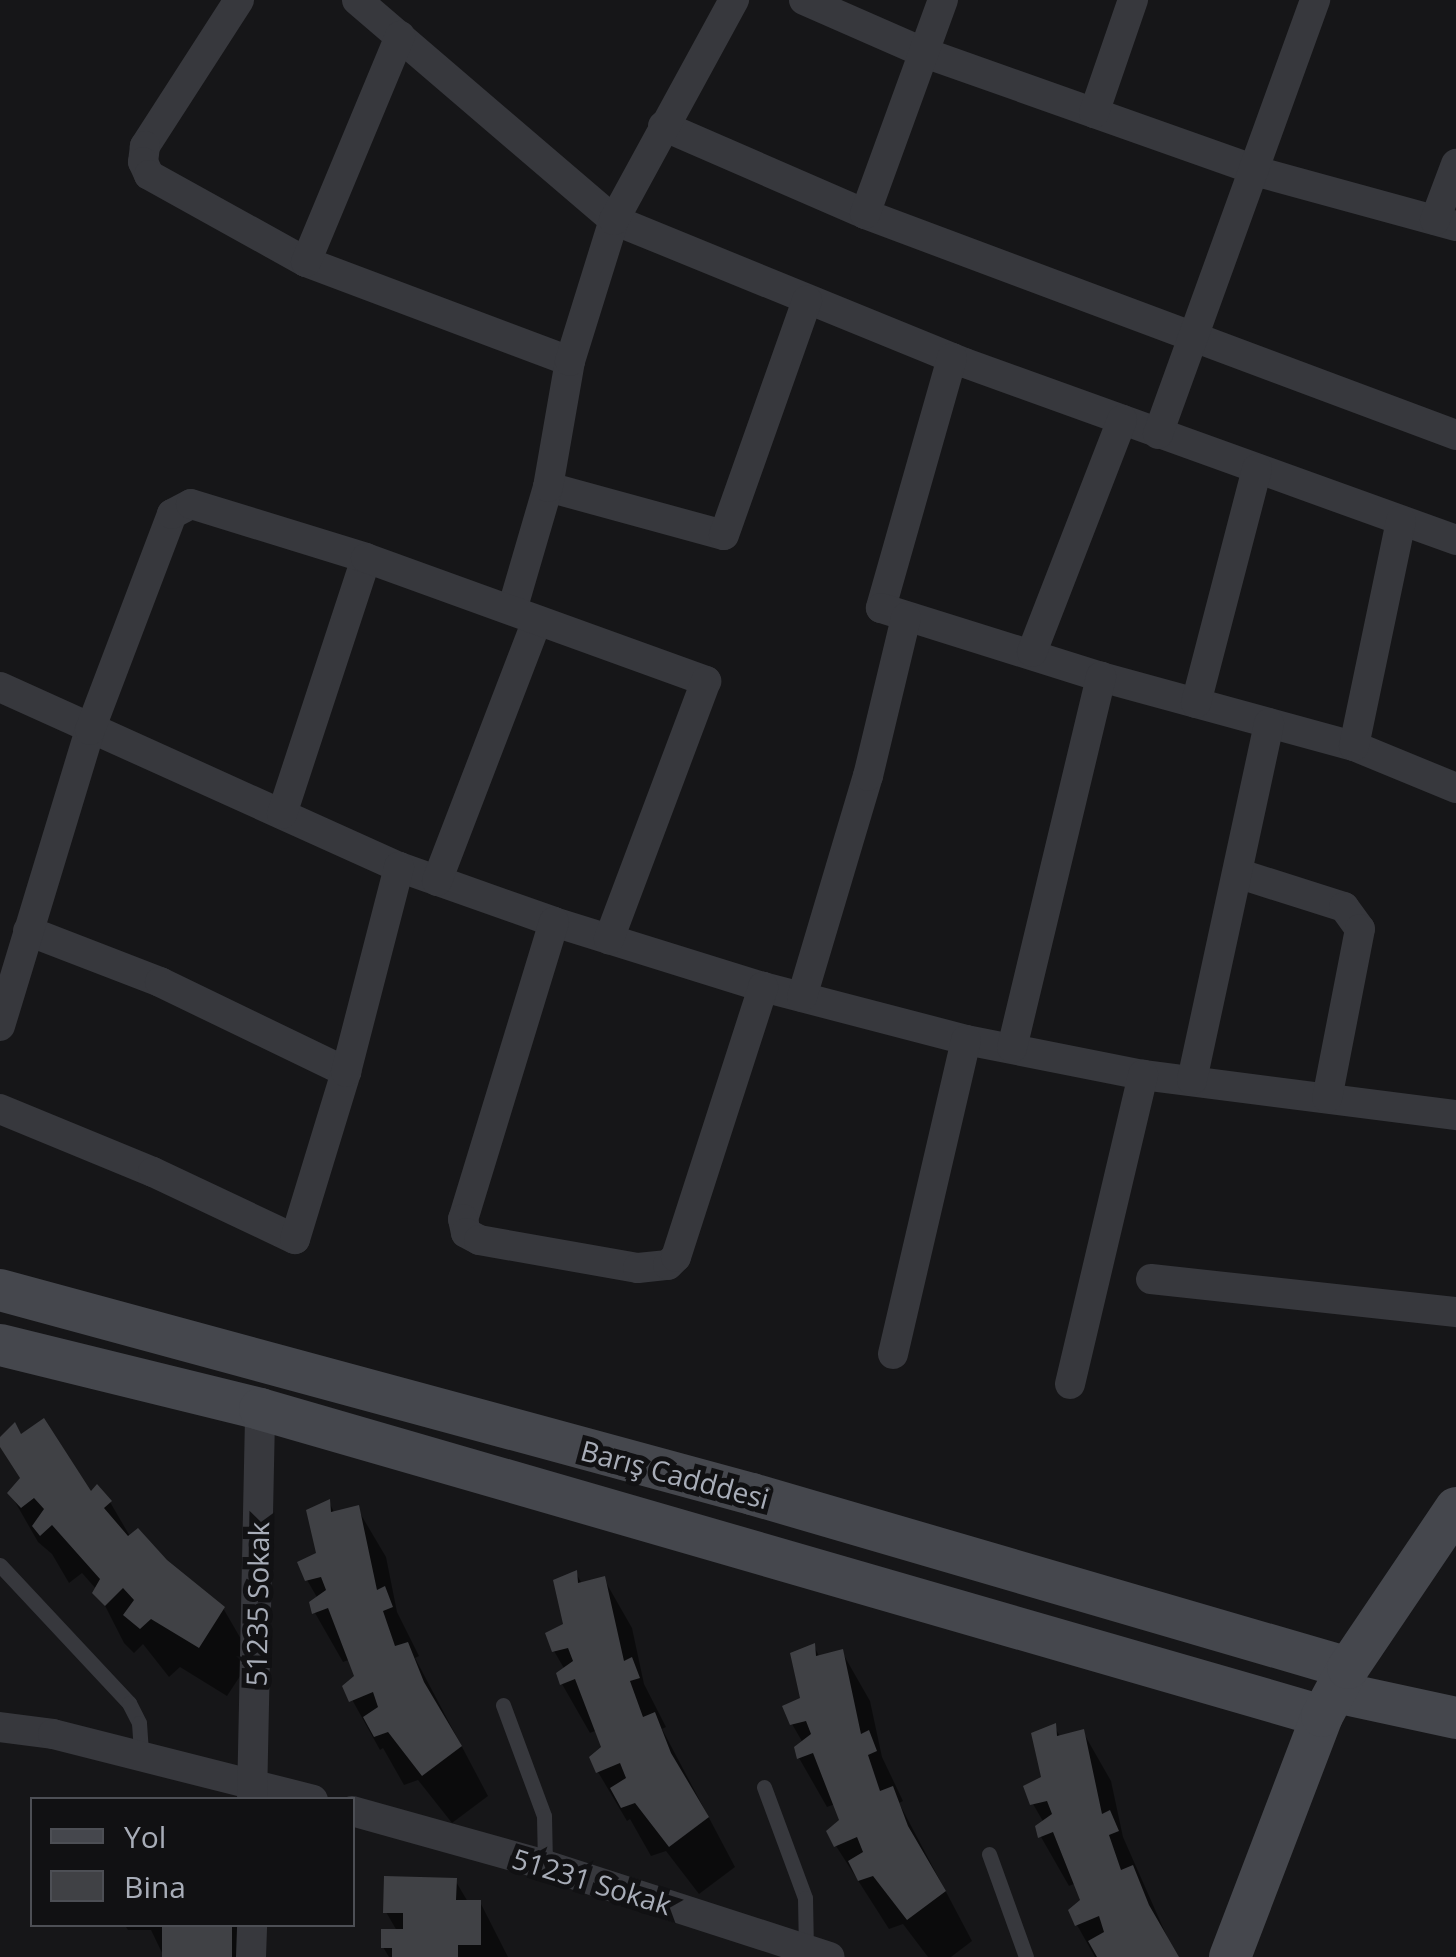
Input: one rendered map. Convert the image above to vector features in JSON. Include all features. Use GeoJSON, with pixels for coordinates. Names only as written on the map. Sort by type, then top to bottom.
{"type":"FeatureCollection","features":[{"type":"Feature","properties":{"kind":"main road","name":"Barış Cadddesi"},"geometry":{"type":"LineString","coordinates":[[0,1290],[752,1494],[1335,1692]]}},
{"type":"Feature","properties":{"kind":"main road","name":"Barış Cadddesi"},"geometry":{"type":"LineString","coordinates":[[0,1345],[260,1409],[1335,1692]]}},
{"type":"Feature","properties":{"kind":"main road"},"geometry":{"type":"LineString","coordinates":[[1230,1957],[1335,1692],[1456,1508]]}},
{"type":"Feature","properties":{"kind":"main road"},"geometry":{"type":"LineString","coordinates":[[1335,1692],[1456,1718]]}},
{"type":"Feature","properties":{"kind":"street"},"geometry":{"type":"LineString","coordinates":[[240,0],[145,146],[144,168],[306,262],[570,361]]}},
{"type":"Feature","properties":{"kind":"street"},"geometry":{"type":"LineString","coordinates":[[358,0],[614,220],[952,358],[1456,540]]}},
{"type":"Feature","properties":{"kind":"street"},"geometry":{"type":"LineString","coordinates":[[437,881],[524,615],[570,361],[614,220],[734,0]]}},
{"type":"Feature","properties":{"kind":"street"},"geometry":{"type":"LineString","coordinates":[[804,0],[924,52],[1254,169],[1445,223],[1456,164]]}},
{"type":"Feature","properties":{"kind":"street"},"geometry":{"type":"LineString","coordinates":[[864,214],[943,0]]}},
{"type":"Feature","properties":{"kind":"street"},"geometry":{"type":"LineString","coordinates":[[1094,112],[1133,0]]}},
{"type":"Feature","properties":{"kind":"street"},"geometry":{"type":"LineString","coordinates":[[1158,434],[1315,0]]}},
{"type":"Feature","properties":{"kind":"street"},"geometry":{"type":"LineString","coordinates":[[306,262],[400,36]]}},
{"type":"Feature","properties":{"kind":"street"},"geometry":{"type":"LineString","coordinates":[[664,126],[864,214],[1192,340],[1456,435]]}},
{"type":"Feature","properties":{"kind":"street"},"geometry":{"type":"LineString","coordinates":[[548,488],[724,535],[807,300]]}},
{"type":"Feature","properties":{"kind":"street"},"geometry":{"type":"LineString","coordinates":[[952,358],[881,608],[1032,652],[1101,677],[1354,746],[1456,788]]}},
{"type":"Feature","properties":{"kind":"street"},"geometry":{"type":"LineString","coordinates":[[1032,652],[1122,420]]}},
{"type":"Feature","properties":{"kind":"street"},"geometry":{"type":"LineString","coordinates":[[1196,703],[1256,469]]}},
{"type":"Feature","properties":{"kind":"street"},"geometry":{"type":"LineString","coordinates":[[0,1026],[90,730],[178,509],[198,506],[366,558],[706,680],[609,939]]}},
{"type":"Feature","properties":{"kind":"street"},"geometry":{"type":"LineString","coordinates":[[1354,746],[1401,521]]}},
{"type":"Feature","properties":{"kind":"street"},"geometry":{"type":"LineString","coordinates":[[282,814],[366,558]]}},
{"type":"Feature","properties":{"kind":"street"},"geometry":{"type":"LineString","coordinates":[[802,997],[868,776],[906,618]]}},
{"type":"Feature","properties":{"kind":"street"},"geometry":{"type":"LineString","coordinates":[[1012,1048],[1101,677]]}},
{"type":"Feature","properties":{"kind":"street"},"geometry":{"type":"LineString","coordinates":[[0,687],[398,867],[554,922],[763,986],[966,1040],[1143,1075],[1456,1116]]}},
{"type":"Feature","properties":{"kind":"street"},"geometry":{"type":"LineString","coordinates":[[1192,1080],[1270,723]]}},
{"type":"Feature","properties":{"kind":"street"},"geometry":{"type":"LineString","coordinates":[[0,1109],[153,1172],[295,1239],[346,1072],[398,867]]}},
{"type":"Feature","properties":{"kind":"street"},"geometry":{"type":"LineString","coordinates":[[1240,874],[1344,908],[1360,928],[1327,1098]]}},
{"type":"Feature","properties":{"kind":"street"},"geometry":{"type":"LineString","coordinates":[[554,922],[464,1219],[466,1233],[479,1240],[638,1268],[668,1265],[676,1258],[763,986]]}},
{"type":"Feature","properties":{"kind":"street"},"geometry":{"type":"LineString","coordinates":[[28,931],[160,982],[346,1072]]}},
{"type":"Feature","properties":{"kind":"street"},"geometry":{"type":"LineString","coordinates":[[893,1354],[966,1040]]}},
{"type":"Feature","properties":{"kind":"street"},"geometry":{"type":"LineString","coordinates":[[1070,1384],[1143,1075]]}},
{"type":"Feature","properties":{"kind":"street"},"geometry":{"type":"LineString","coordinates":[[1150,1279],[1456,1312]]}},
{"type":"Feature","properties":{"kind":"street","name":"51235 Sokak"},"geometry":{"type":"LineString","coordinates":[[252,1791],[260,1409]]}},
{"type":"Feature","properties":{"kind":"street"},"geometry":{"type":"LineString","coordinates":[[0,1727],[53,1734],[140,1755],[252,1791],[293,1797]]}},
{"type":"Feature","properties":{"kind":"street","name":"51231 Sokak"},"geometry":{"type":"LineString","coordinates":[[355,1812],[545,1865],[817,1953]]}},
{"type":"Feature","properties":{"kind":"street"},"geometry":{"type":"LineString","coordinates":[[252,1927],[252,1957]]}},
{"type":"Feature","properties":{"kind":"lane"},"geometry":{"type":"LineString","coordinates":[[0,1565],[129,1703],[140,1723],[140,1755]]}},
{"type":"Feature","properties":{"kind":"lane"},"geometry":{"type":"LineString","coordinates":[[503,1706],[544,1816],[545,1865]]}},
{"type":"Feature","properties":{"kind":"lane"},"geometry":{"type":"LineString","coordinates":[[764,1788],[805,1898],[817,1953]]}},
{"type":"Feature","properties":{"kind":"lane"},"geometry":{"type":"LineString","coordinates":[[989,1854],[1026,1957]]}},
{"type":"Feature","properties":{"kind":"building"},"geometry":{"type":"Polygon","coordinates":[[[44,1418],[91,1491],[97,1484],[112,1501],[104,1508],[128,1536],[138,1528],[167,1560],[225,1607],[199,1648],[151,1619],[140,1629],[123,1615],[134,1600],[123,1588],[105,1606],[92,1593],[100,1579],[52,1525],[40,1536],[32,1526],[44,1509],[34,1498],[21,1508],[7,1493],[20,1478],[0,1447],[0,1437],[15,1422],[21,1434],[44,1418]]]}},
{"type":"Feature","properties":{"kind":"building"},"geometry":{"type":"Polygon","coordinates":[[[330,1499],[331,1512],[359,1505],[377,1590],[385,1586],[393,1607],[383,1611],[395,1646],[408,1642],[424,1682],[462,1746],[422,1776],[388,1732],[374,1737],[363,1717],[378,1707],[373,1692],[349,1702],[342,1686],[354,1676],[328,1608],[312,1614],[309,1602],[326,1590],[321,1577],[305,1581],[297,1562],[316,1553],[306,1510],[330,1499]]]}},
{"type":"Feature","properties":{"kind":"building"},"geometry":{"type":"Polygon","coordinates":[[[577,1570],[578,1583],[605,1576],[624,1661],[632,1657],[640,1678],[630,1681],[643,1717],[655,1712],[671,1753],[709,1817],[669,1847],[635,1803],[621,1808],[610,1788],[626,1778],[620,1763],[596,1773],[589,1757],[601,1747],[575,1679],[560,1685],[556,1673],[573,1661],[568,1648],[552,1652],[545,1633],[563,1624],[553,1580],[577,1570]]]}},
{"type":"Feature","properties":{"kind":"building"},"geometry":{"type":"Polygon","coordinates":[[[815,1643],[816,1656],[843,1649],[861,1734],[869,1730],[877,1751],[868,1755],[880,1791],[893,1786],[908,1826],[946,1891],[907,1920],[873,1876],[858,1881],[848,1861],[863,1852],[857,1837],[834,1847],[826,1831],[839,1820],[813,1753],[797,1759],[794,1747],[811,1734],[806,1721],[790,1725],[782,1706],[800,1698],[790,1653],[815,1643]]]}},
{"type":"Feature","properties":{"kind":"building"},"geometry":{"type":"Polygon","coordinates":[[[1056,1723],[1057,1736],[1084,1729],[1102,1814],[1110,1810],[1119,1831],[1109,1835],[1121,1870],[1133,1865],[1149,1905],[1179,1957],[1097,1957],[1088,1941],[1104,1932],[1099,1916],[1075,1926],[1068,1910],[1080,1900],[1053,1832],[1038,1838],[1035,1826],[1052,1814],[1047,1801],[1030,1805],[1023,1786],[1041,1777],[1031,1733],[1056,1723]]]}},
{"type":"Feature","properties":{"kind":"building"},"geometry":{"type":"Polygon","coordinates":[[[384,1876],[457,1878],[456,1900],[481,1900],[481,1945],[458,1945],[458,1957],[392,1957],[392,1948],[381,1948],[381,1929],[403,1929],[403,1913],[383,1913],[384,1876]]]}},
{"type":"Feature","properties":{"kind":"building"},"geometry":{"type":"Polygon","coordinates":[[[162,1927],[232,1927],[232,1957],[162,1957],[162,1927]]]}}]}
